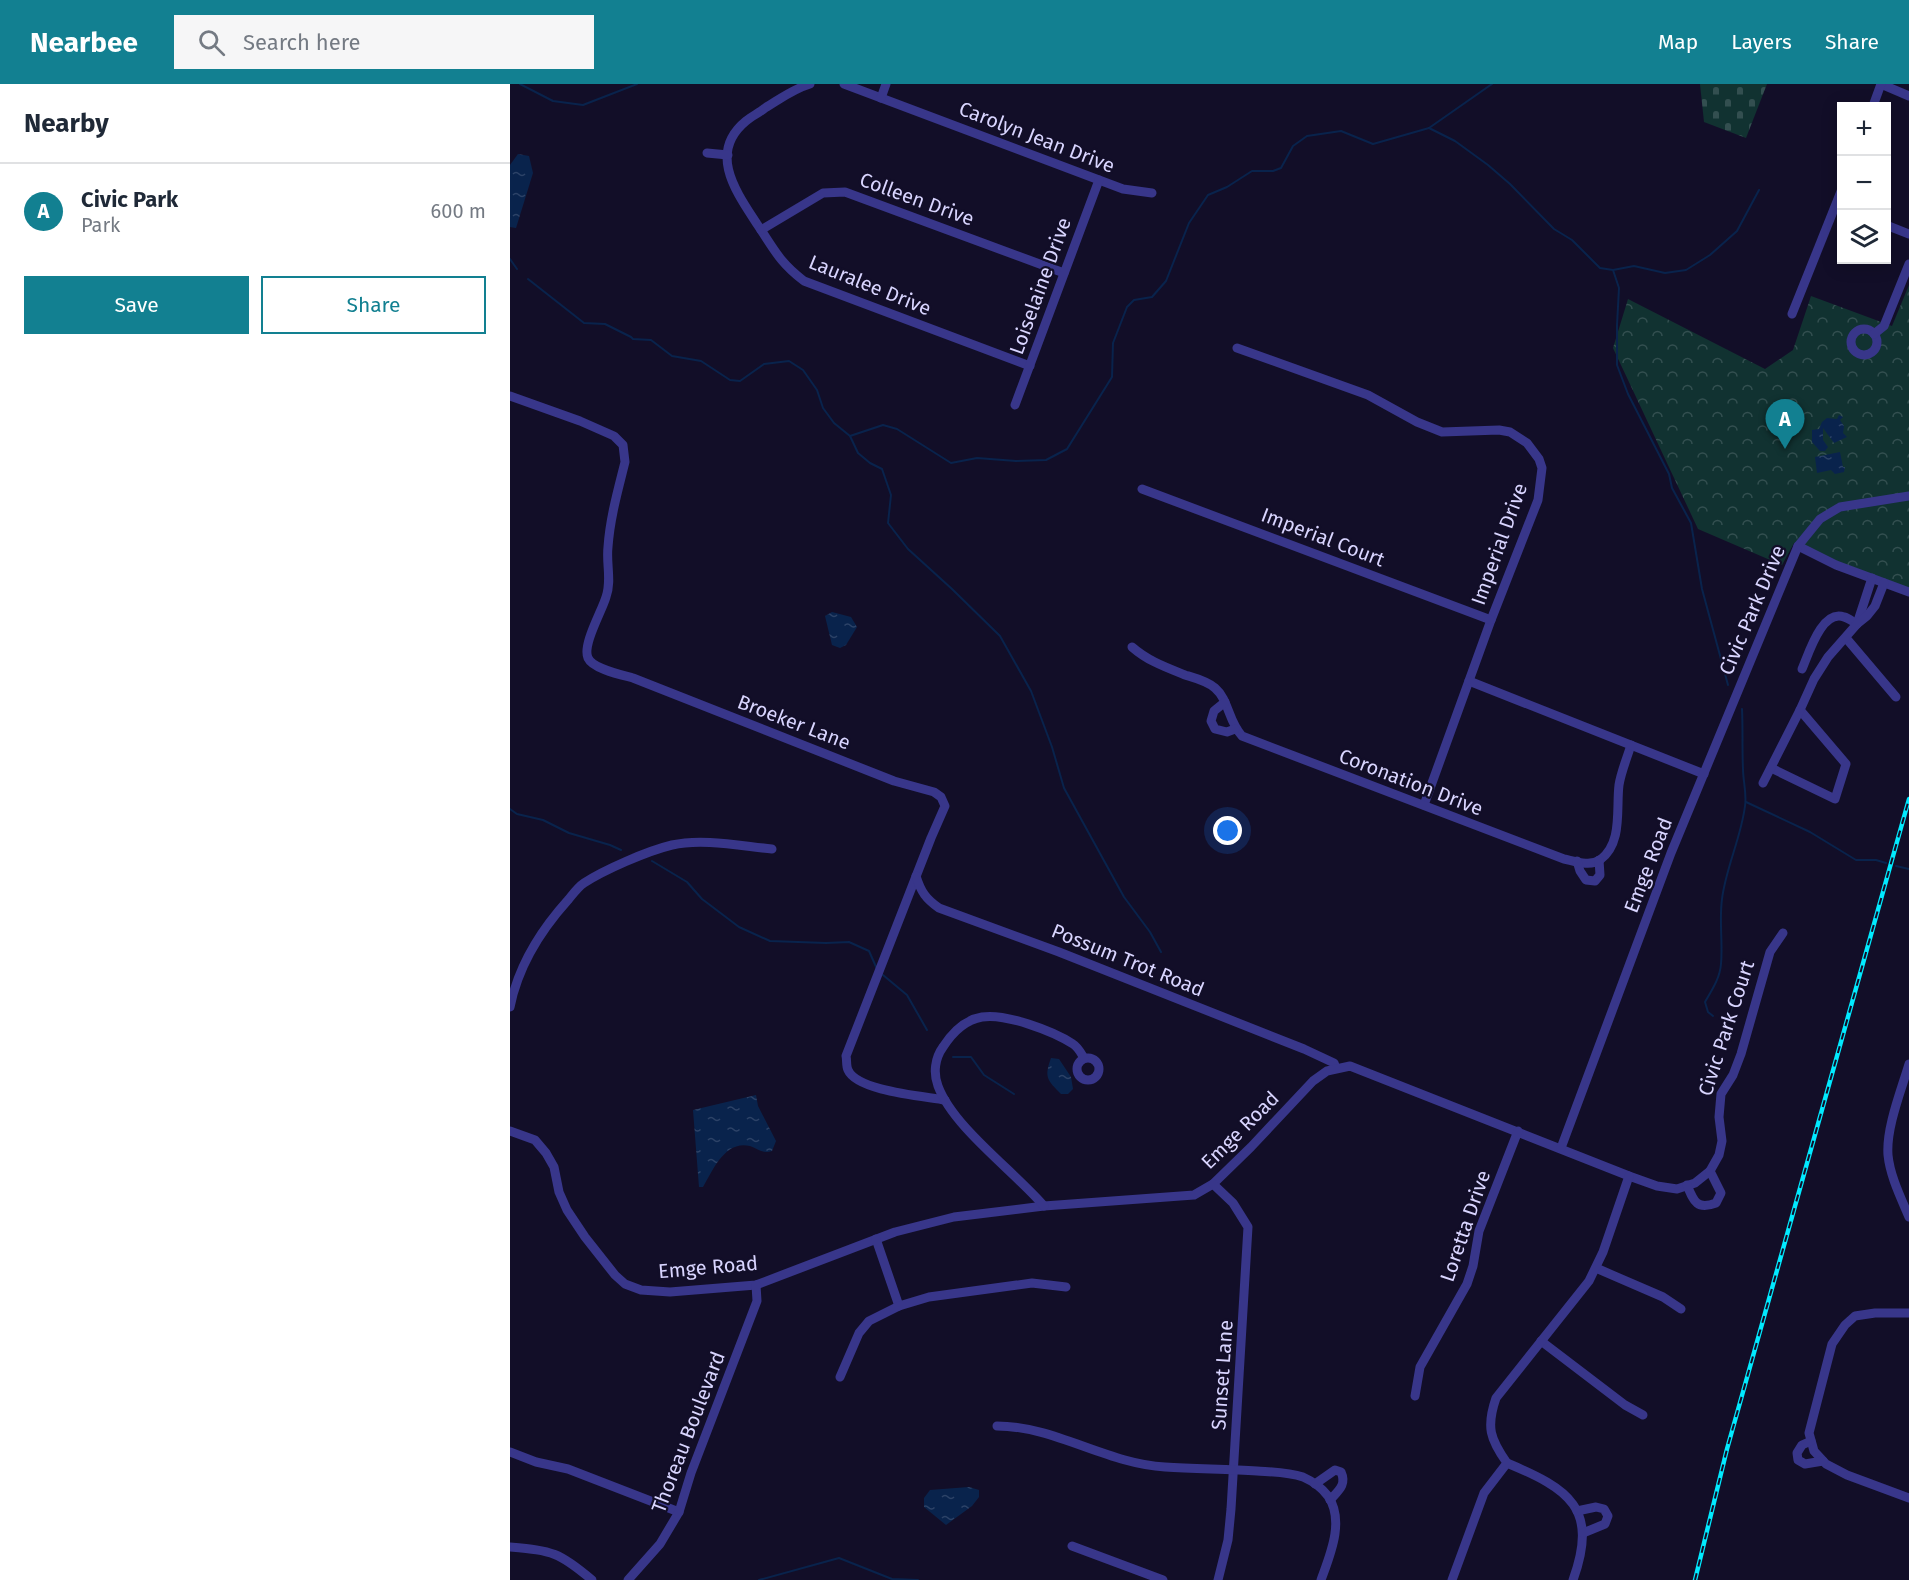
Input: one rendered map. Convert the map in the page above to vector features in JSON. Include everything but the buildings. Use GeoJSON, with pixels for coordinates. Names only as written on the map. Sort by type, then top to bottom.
{"type":"FeatureCollection","features":[{"type":"Feature","properties":{"kind":"street"},"geometry":{"type":"LineString","coordinates":[[707,153],[728,155],[730,142],[745,122],[796,86],[810,84]]}},
{"type":"Feature","properties":{"kind":"street","name":"Carolyn Jean Drive"},"geometry":{"type":"LineString","coordinates":[[844,84],[1099,180],[1135,192],[1152,193]]}},
{"type":"Feature","properties":{"kind":"street"},"geometry":{"type":"LineString","coordinates":[[881,98],[886,84]]}},
{"type":"Feature","properties":{"kind":"street"},"geometry":{"type":"LineString","coordinates":[[1874,102],[1881,84],[1909,96]]}},
{"type":"Feature","properties":{"kind":"street","name":"Lauralee Drive"},"geometry":{"type":"LineString","coordinates":[[728,155],[729,178],[786,268],[804,281],[1030,366]]}},
{"type":"Feature","properties":{"kind":"street","name":"Loiselaine Drive"},"geometry":{"type":"LineString","coordinates":[[1015,405],[1099,180]]}},
{"type":"Feature","properties":{"kind":"street","name":"Colleen Drive"},"geometry":{"type":"LineString","coordinates":[[761,230],[823,193],[845,192],[1064,273]]}},
{"type":"Feature","properties":{"kind":"street"},"geometry":{"type":"LineString","coordinates":[[1792,314],[1837,209]]}},
{"type":"Feature","properties":{"kind":"street"},"geometry":{"type":"LineString","coordinates":[[1891,227],[1909,234]]}},
{"type":"Feature","properties":{"kind":"street"},"geometry":{"type":"LineString","coordinates":[[1874,334],[1884,326],[1909,264]]}},
{"type":"Feature","properties":{"kind":"street","name":"Imperial Drive"},"geometry":{"type":"LineString","coordinates":[[1237,348],[1368,395],[1417,422],[1442,432],[1499,430],[1510,432],[1527,443],[1539,459],[1542,468],[1538,500],[1468,681],[1424,805]]}},
{"type":"Feature","properties":{"kind":"street","name":"Broeker Lane"},"geometry":{"type":"LineString","coordinates":[[510,396],[614,436],[619,439],[626,452],[609,528],[607,595],[588,642],[588,658],[597,666],[633,678],[894,781],[934,792],[941,797],[945,806],[942,816],[931,838],[846,1056],[848,1070],[855,1078],[871,1087],[945,1100]]}},
{"type":"Feature","properties":{"kind":"street","name":"Imperial Court"},"geometry":{"type":"LineString","coordinates":[[1142,489],[1491,620]]}},
{"type":"Feature","properties":{"kind":"street","name":"Civic Park Drive"},"geometry":{"type":"LineString","coordinates":[[1704,774],[1798,546],[1820,519],[1840,507],[1909,496]]}},
{"type":"Feature","properties":{"kind":"street"},"geometry":{"type":"LineString","coordinates":[[1798,546],[1836,565],[1909,592]]}},
{"type":"Feature","properties":{"kind":"street"},"geometry":{"type":"LineString","coordinates":[[1857,624],[1872,578]]}},
{"type":"Feature","properties":{"kind":"street"},"geometry":{"type":"LineString","coordinates":[[1763,783],[1814,679],[1828,657],[1875,606],[1884,583]]}},
{"type":"Feature","properties":{"kind":"street"},"geometry":{"type":"LineString","coordinates":[[1802,669],[1823,624],[1833,616],[1843,616],[1857,624]]}},
{"type":"Feature","properties":{"kind":"street"},"geometry":{"type":"LineString","coordinates":[[1846,638],[1896,697]]}},
{"type":"Feature","properties":{"kind":"street"},"geometry":{"type":"LineString","coordinates":[[1132,647],[1144,657],[1158,664],[1208,683],[1223,696],[1235,729]]}},
{"type":"Feature","properties":{"kind":"street"},"geometry":{"type":"LineString","coordinates":[[1468,681],[1704,774]]}},
{"type":"Feature","properties":{"kind":"street","name":"Coronation Drive"},"geometry":{"type":"LineString","coordinates":[[1225,702],[1214,711],[1211,721],[1215,729],[1227,732],[1235,729],[1242,736],[1260,744],[1563,859],[1587,863],[1599,860]]}},
{"type":"Feature","properties":{"kind":"street"},"geometry":{"type":"LineString","coordinates":[[1771,768],[1835,799],[1846,764],[1800,710]]}},
{"type":"Feature","properties":{"kind":"street"},"geometry":{"type":"LineString","coordinates":[[1577,861],[1586,880],[1595,881],[1600,875],[1599,860],[1612,843],[1618,819],[1619,785],[1631,745]]}},
{"type":"Feature","properties":{"kind":"street","name":"Emge Road"},"geometry":{"type":"LineString","coordinates":[[1561,1148],[1667,864],[1704,774]]}},
{"type":"Feature","properties":{"kind":"street"},"geometry":{"type":"LineString","coordinates":[[510,1007],[520,975],[535,944],[555,914],[582,884],[629,860],[673,845],[709,843],[772,849]]}},
{"type":"Feature","properties":{"kind":"street","name":"Possum Trot Road"},"geometry":{"type":"LineString","coordinates":[[916,876],[921,891],[928,901],[939,908],[1059,952],[1304,1049],[1334,1063],[1336,1068]]}},
{"type":"Feature","properties":{"kind":"street","name":"Civic Park Court"},"geometry":{"type":"LineString","coordinates":[[1710,1172],[1719,1155],[1722,1142],[1719,1117],[1721,1094],[1733,1076],[1741,1054],[1770,952],[1783,933]]}},
{"type":"Feature","properties":{"kind":"street"},"geometry":{"type":"LineString","coordinates":[[1044,1206],[1029,1188],[966,1128],[945,1100],[938,1086],[935,1074],[936,1063],[940,1051],[950,1036],[961,1026],[981,1017],[1001,1017],[1044,1031],[1073,1044],[1084,1058]]}},
{"type":"Feature","properties":{"kind":"street"},"geometry":{"type":"LineString","coordinates":[[1909,1064],[1906,1090],[1888,1142],[1888,1158],[1909,1217]]}},
{"type":"Feature","properties":{"kind":"street"},"geometry":{"type":"LineString","coordinates":[[1336,1068],[1350,1066],[1656,1186],[1677,1189],[1687,1185],[1695,1183],[1710,1172],[1721,1193],[1716,1203],[1708,1206],[1699,1205],[1693,1200],[1687,1185]]}},
{"type":"Feature","properties":{"kind":"street","name":"Emge Road"},"geometry":{"type":"LineString","coordinates":[[510,1131],[535,1140],[546,1153],[554,1167],[559,1192],[567,1209],[615,1275],[625,1284],[640,1290],[670,1292],[756,1285],[876,1239],[954,1216],[1044,1206],[1194,1195],[1213,1184],[1313,1081],[1327,1071],[1336,1068]]}},
{"type":"Feature","properties":{"kind":"street","name":"Loretta Drive"},"geometry":{"type":"LineString","coordinates":[[1415,1396],[1420,1367],[1467,1284],[1473,1266],[1479,1231],[1518,1131]]}},
{"type":"Feature","properties":{"kind":"street"},"geometry":{"type":"LineString","coordinates":[[1573,1580],[1581,1558],[1583,1533],[1577,1511],[1568,1497],[1556,1487],[1507,1463],[1492,1438],[1490,1414],[1496,1398],[1589,1281],[1596,1268],[1629,1176]]}},
{"type":"Feature","properties":{"kind":"street","name":"Sunset Lane"},"geometry":{"type":"LineString","coordinates":[[1213,1184],[1242,1214],[1248,1227],[1228,1540],[1218,1580]]}},
{"type":"Feature","properties":{"kind":"street"},"geometry":{"type":"LineString","coordinates":[[876,1239],[899,1306]]}},
{"type":"Feature","properties":{"kind":"street"},"geometry":{"type":"LineString","coordinates":[[1596,1268],[1663,1297],[1681,1309]]}},
{"type":"Feature","properties":{"kind":"street"},"geometry":{"type":"LineString","coordinates":[[840,1377],[859,1333],[869,1321],[899,1306],[929,1297],[1032,1283],[1066,1287]]}},
{"type":"Feature","properties":{"kind":"street","name":"Thoreau Boulevard"},"geometry":{"type":"LineString","coordinates":[[628,1580],[660,1544],[679,1512],[691,1473],[758,1301],[756,1285]]}},
{"type":"Feature","properties":{"kind":"street"},"geometry":{"type":"LineString","coordinates":[[1909,1313],[1875,1313],[1856,1316],[1845,1325],[1832,1344],[1809,1433],[1814,1451],[1823,1461],[1847,1475],[1909,1498]]}},
{"type":"Feature","properties":{"kind":"street"},"geometry":{"type":"LineString","coordinates":[[1541,1341],[1616,1398],[1643,1414]]}},
{"type":"Feature","properties":{"kind":"street"},"geometry":{"type":"LineString","coordinates":[[997,1426],[1017,1426],[1130,1462],[1162,1467],[1282,1473],[1302,1477],[1315,1484],[1330,1500],[1335,1514],[1335,1534],[1321,1580]]}},
{"type":"Feature","properties":{"kind":"street"},"geometry":{"type":"LineString","coordinates":[[1811,1441],[1802,1445],[1797,1453],[1798,1460],[1805,1464],[1823,1461]]}},
{"type":"Feature","properties":{"kind":"street"},"geometry":{"type":"LineString","coordinates":[[510,1452],[536,1462],[568,1469],[679,1512]]}},
{"type":"Feature","properties":{"kind":"street"},"geometry":{"type":"LineString","coordinates":[[1452,1580],[1484,1493],[1507,1463]]}},
{"type":"Feature","properties":{"kind":"street"},"geometry":{"type":"LineString","coordinates":[[1315,1484],[1335,1470],[1341,1472],[1344,1479],[1343,1485],[1330,1500]]}},
{"type":"Feature","properties":{"kind":"street"},"geometry":{"type":"LineString","coordinates":[[1577,1511],[1596,1507],[1604,1509],[1608,1516],[1605,1524],[1583,1533]]}},
{"type":"Feature","properties":{"kind":"street"},"geometry":{"type":"LineString","coordinates":[[1072,1546],[1162,1580]]}},
{"type":"Feature","properties":{"kind":"street"},"geometry":{"type":"LineString","coordinates":[[510,1547],[548,1551],[568,1560],[592,1580]]}},
{"type":"Feature","properties":{"kind":"green space"},"geometry":{"type":"Polygon","coordinates":[[[1700,84],[1767,84],[1746,138],[1704,122],[1700,84]]]}},
{"type":"Feature","properties":{"kind":"green space"},"geometry":{"type":"Polygon","coordinates":[[[1909,285],[1909,592],[1815,556],[1794,543],[1782,565],[1698,529],[1613,348],[1628,299],[1765,369],[1793,350],[1811,296],[1892,326],[1909,285]]]}},
{"type":"Feature","properties":{"kind":"water"},"geometry":{"type":"Polygon","coordinates":[[[518,154],[529,156],[533,173],[516,228],[510,227],[510,165],[518,154]]]}},
{"type":"Feature","properties":{"kind":"water"},"geometry":{"type":"Polygon","coordinates":[[[1839,415],[1843,417],[1840,420],[1844,426],[1843,433],[1847,437],[1834,443],[1823,428],[1823,440],[1828,447],[1825,451],[1820,451],[1812,442],[1812,430],[1819,429],[1827,418],[1837,419],[1839,415]]]}},
{"type":"Feature","properties":{"kind":"water"},"geometry":{"type":"Polygon","coordinates":[[[1840,452],[1843,467],[1845,467],[1844,472],[1835,474],[1831,470],[1817,473],[1815,457],[1840,452]]]}},
{"type":"Feature","properties":{"kind":"water"},"geometry":{"type":"Polygon","coordinates":[[[832,612],[851,617],[857,627],[846,645],[840,648],[832,645],[825,616],[832,612]]]}},
{"type":"Feature","properties":{"kind":"water"},"geometry":{"type":"Polygon","coordinates":[[[1051,1058],[1059,1059],[1071,1077],[1073,1089],[1068,1094],[1061,1094],[1048,1078],[1051,1058]]]}},
{"type":"Feature","properties":{"kind":"water"},"geometry":{"type":"Polygon","coordinates":[[[756,1095],[758,1106],[776,1141],[772,1151],[763,1152],[741,1145],[734,1147],[721,1158],[703,1187],[699,1187],[693,1110],[756,1095]]]}},
{"type":"Feature","properties":{"kind":"water"},"geometry":{"type":"Polygon","coordinates":[[[969,1487],[979,1490],[979,1497],[972,1506],[946,1525],[924,1507],[924,1498],[930,1490],[969,1487]]]}},
{"type":"Feature","properties":{"kind":"waterway"},"geometry":{"type":"LineString","coordinates":[[520,84],[553,101],[583,105],[637,84]]}},
{"type":"Feature","properties":{"kind":"waterway"},"geometry":{"type":"LineString","coordinates":[[850,436],[883,425],[897,429],[951,463],[977,458],[1016,461],[1046,460],[1067,449],[1112,377],[1113,343],[1127,307],[1134,300],[1152,297],[1166,281],[1189,223],[1208,195],[1227,187],[1252,171],[1273,171],[1281,168],[1293,146],[1307,136],[1341,131],[1373,144],[1429,128],[1492,84]]}},
{"type":"Feature","properties":{"kind":"waterway"},"geometry":{"type":"LineString","coordinates":[[1429,128],[1455,141],[1488,165],[1554,229],[1572,240],[1600,268],[1613,270],[1634,266],[1665,273],[1686,270],[1710,255],[1737,231],[1759,190]]}},
{"type":"Feature","properties":{"kind":"waterway"},"geometry":{"type":"LineString","coordinates":[[510,259],[517,269]]}},
{"type":"Feature","properties":{"kind":"waterway"},"geometry":{"type":"LineString","coordinates":[[1613,270],[1619,288],[1617,365],[1628,394],[1669,474],[1672,488],[1691,523],[1702,589],[1728,685]]}},
{"type":"Feature","properties":{"kind":"waterway"},"geometry":{"type":"LineString","coordinates":[[528,279],[584,323],[605,324],[633,339],[651,340],[672,356],[701,361],[730,380],[740,381],[764,364],[789,361],[803,370],[817,390],[823,408],[834,423],[850,436],[858,453],[882,469],[891,495],[888,523],[908,549],[1000,636],[1031,691],[1052,747],[1064,788],[1124,897],[1150,932],[1161,952]]}},
{"type":"Feature","properties":{"kind":"waterway"},"geometry":{"type":"LineString","coordinates":[[1713,1016],[1708,1012],[1705,1002],[1720,969],[1722,899],[1743,818],[1745,801],[1742,709]]}},
{"type":"Feature","properties":{"kind":"waterway"},"geometry":{"type":"LineString","coordinates":[[1746,802],[1810,832],[1856,860],[1876,860],[1886,863]]}},
{"type":"Feature","properties":{"kind":"waterway"},"geometry":{"type":"LineString","coordinates":[[510,809],[517,814],[543,820],[569,833],[621,850]]}},
{"type":"Feature","properties":{"kind":"waterway"},"geometry":{"type":"LineString","coordinates":[[652,861],[687,882],[702,899],[739,927],[770,941],[849,942],[869,951],[877,969]]}},
{"type":"Feature","properties":{"kind":"waterway"},"geometry":{"type":"LineString","coordinates":[[1896,866],[1909,869]]}},
{"type":"Feature","properties":{"kind":"waterway"},"geometry":{"type":"LineString","coordinates":[[883,975],[907,995],[927,1030]]}},
{"type":"Feature","properties":{"kind":"waterway"},"geometry":{"type":"LineString","coordinates":[[953,1057],[971,1057],[984,1075],[1014,1094]]}},
{"type":"Feature","properties":{"kind":"waterway"},"geometry":{"type":"LineString","coordinates":[[759,1580],[839,1558],[892,1579],[918,1580]]}},
{"type":"Feature","properties":{"kind":"railway"},"geometry":{"type":"LineString","coordinates":[[1695,1580],[1727,1449],[1909,799]]}},
{"type":"Feature","properties":{"kind":"place","name":"Civic Park"},"geometry":{"type":"Point","coordinates":[1785,449]}}]}
